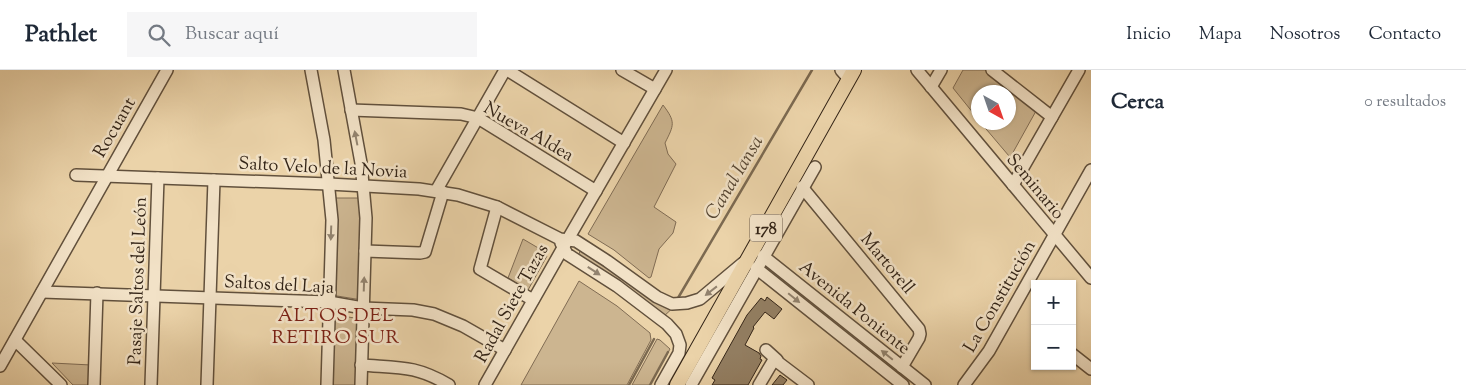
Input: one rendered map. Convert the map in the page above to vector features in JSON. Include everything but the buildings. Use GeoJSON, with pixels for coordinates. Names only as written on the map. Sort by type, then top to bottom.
{"type":"FeatureCollection","features":[{"type":"Feature","properties":{"kind":"main road","name":"178"},"geometry":{"type":"LineString","coordinates":[[677,385],[752,264],[848,73]]}},
{"type":"Feature","properties":{"kind":"street","name":"Rocuant"},"geometry":{"type":"LineString","coordinates":[[0,366],[167,70]]}},
{"type":"Feature","properties":{"kind":"street"},"geometry":{"type":"LineString","coordinates":[[311,70],[324,140],[332,220],[327,385]]}},
{"type":"Feature","properties":{"kind":"street"},"geometry":{"type":"LineString","coordinates":[[344,70],[361,163],[366,218],[361,385]]}},
{"type":"Feature","properties":{"kind":"street"},"geometry":{"type":"LineString","coordinates":[[365,251],[425,252],[440,191],[478,118],[506,70],[624,142]]}},
{"type":"Feature","properties":{"kind":"street"},"geometry":{"type":"LineString","coordinates":[[622,70],[655,90]]}},
{"type":"Feature","properties":{"kind":"street","name":"Radal Siete Tazas"},"geometry":{"type":"LineString","coordinates":[[485,385],[564,241],[666,70]]}},
{"type":"Feature","properties":{"kind":"street","name":"Seminario"},"geometry":{"type":"LineString","coordinates":[[917,70],[1091,278]]}},
{"type":"Feature","properties":{"kind":"street"},"geometry":{"type":"LineString","coordinates":[[931,87],[941,70]]}},
{"type":"Feature","properties":{"kind":"street"},"geometry":{"type":"LineString","coordinates":[[992,70],[1052,117]]}},
{"type":"Feature","properties":{"kind":"street"},"geometry":{"type":"LineString","coordinates":[[1013,185],[1078,70]]}},
{"type":"Feature","properties":{"kind":"street","name":"Nueva Aldea"},"geometry":{"type":"LineString","coordinates":[[351,110],[461,114],[478,118],[596,190]]}},
{"type":"Feature","properties":{"kind":"street"},"geometry":{"type":"LineString","coordinates":[[691,385],[752,264],[763,256],[815,166]]}},
{"type":"Feature","properties":{"kind":"street","name":"La Constitución"},"geometry":{"type":"LineString","coordinates":[[964,385],[989,351],[1091,170]]}},
{"type":"Feature","properties":{"kind":"street","name":"Salto Velo de la Novia"},"geometry":{"type":"LineString","coordinates":[[76,175],[329,184],[440,191],[473,198],[497,207],[564,241],[576,241],[607,261],[651,294],[672,304],[683,304],[700,299],[752,264]]}},
{"type":"Feature","properties":{"kind":"street","name":"Pasaje Saltos del León"},"geometry":{"type":"LineString","coordinates":[[151,385],[158,178]]}},
{"type":"Feature","properties":{"kind":"street"},"geometry":{"type":"LineString","coordinates":[[207,385],[214,180]]}},
{"type":"Feature","properties":{"kind":"street","name":"Martorell"},"geometry":{"type":"LineString","coordinates":[[802,187],[919,329],[919,338],[902,367]]}},
{"type":"Feature","properties":{"kind":"street"},"geometry":{"type":"LineString","coordinates":[[497,207],[480,269],[533,300]]}},
{"type":"Feature","properties":{"kind":"street","name":"Salto Velo de la Novia"},"geometry":{"type":"LineString","coordinates":[[564,241],[567,254],[608,280],[667,324],[676,334],[680,345],[680,353],[661,385]]}},
{"type":"Feature","properties":{"kind":"street","name":"Avenida Poniente"},"geometry":{"type":"LineString","coordinates":[[763,256],[925,385]]}},
{"type":"Feature","properties":{"kind":"street","name":"Avenida Poniente"},"geometry":{"type":"LineString","coordinates":[[752,264],[903,385]]}},
{"type":"Feature","properties":{"kind":"street","name":"Saltos del Laja"},"geometry":{"type":"LineString","coordinates":[[42,292],[329,302],[363,308],[413,310],[434,314],[453,321],[505,350]]}},
{"type":"Feature","properties":{"kind":"street"},"geometry":{"type":"LineString","coordinates":[[94,385],[97,293]]}},
{"type":"Feature","properties":{"kind":"street"},"geometry":{"type":"LineString","coordinates":[[15,340],[61,385]]}},
{"type":"Feature","properties":{"kind":"street"},"geometry":{"type":"LineString","coordinates":[[766,350],[808,385]]}},
{"type":"Feature","properties":{"kind":"street"},"geometry":{"type":"LineString","coordinates":[[1076,357],[1091,369]]}},
{"type":"Feature","properties":{"kind":"street"},"geometry":{"type":"LineString","coordinates":[[759,385],[772,363],[777,360]]}},
{"type":"Feature","properties":{"kind":"street"},"geometry":{"type":"LineString","coordinates":[[361,365],[401,367],[416,370],[449,385]]}},
{"type":"Feature","properties":{"kind":"shaded area"},"geometry":{"type":"Polygon","coordinates":[[[963,70],[985,70],[1004,85],[971,85],[971,110],[953,88],[963,70]]]}},
{"type":"Feature","properties":{"kind":"shaded area"},"geometry":{"type":"Polygon","coordinates":[[[1016,95],[1036,111],[1011,156],[987,130],[1016,130],[1016,95]]]}},
{"type":"Feature","properties":{"kind":"shaded area"},"geometry":{"type":"Polygon","coordinates":[[[663,105],[672,120],[672,128],[665,143],[668,154],[676,164],[654,207],[676,222],[673,233],[659,249],[651,277],[649,278],[614,250],[588,234],[663,105]]]}},
{"type":"Feature","properties":{"kind":"shaded area"},"geometry":{"type":"Polygon","coordinates":[[[332,198],[362,198],[362,300],[331,295],[332,198]]]}},
{"type":"Feature","properties":{"kind":"shaded area"},"geometry":{"type":"Polygon","coordinates":[[[523,239],[540,249],[547,256],[528,290],[508,278],[523,239]]]}},
{"type":"Feature","properties":{"kind":"shaded area"},"geometry":{"type":"Polygon","coordinates":[[[581,249],[678,303],[662,318],[578,256],[581,249]]]}},
{"type":"Feature","properties":{"kind":"shaded area"},"geometry":{"type":"Polygon","coordinates":[[[579,281],[617,306],[650,333],[651,340],[627,385],[521,385],[579,281]]]}},
{"type":"Feature","properties":{"kind":"shaded area"},"geometry":{"type":"Polygon","coordinates":[[[331,314],[360,319],[358,385],[328,385],[331,314]]]}},
{"type":"Feature","properties":{"kind":"shaded area"},"geometry":{"type":"Polygon","coordinates":[[[657,339],[670,349],[650,385],[632,385],[657,339]]]}},
{"type":"Feature","properties":{"kind":"shaded area"},"geometry":{"type":"Polygon","coordinates":[[[52,363],[91,365],[90,385],[73,385],[52,363]]]}},
{"type":"Feature","properties":{"kind":"waterway","name":"Canal Iansa"},"geometry":{"type":"LineString","coordinates":[[678,298],[812,70]]}},
{"type":"Feature","properties":{"kind":"waterway","name":"Canal Iansa"},"geometry":{"type":"LineString","coordinates":[[629,385],[654,339]]}},
{"type":"Feature","properties":{"kind":"waterway"},"geometry":{"type":"LineString","coordinates":[[650,385],[668,352]]}},
{"type":"Feature","properties":{"kind":"district","name":"ALTOS DEL RETIRO SUR"},"geometry":{"type":"Point","coordinates":[336,325]}}]}
